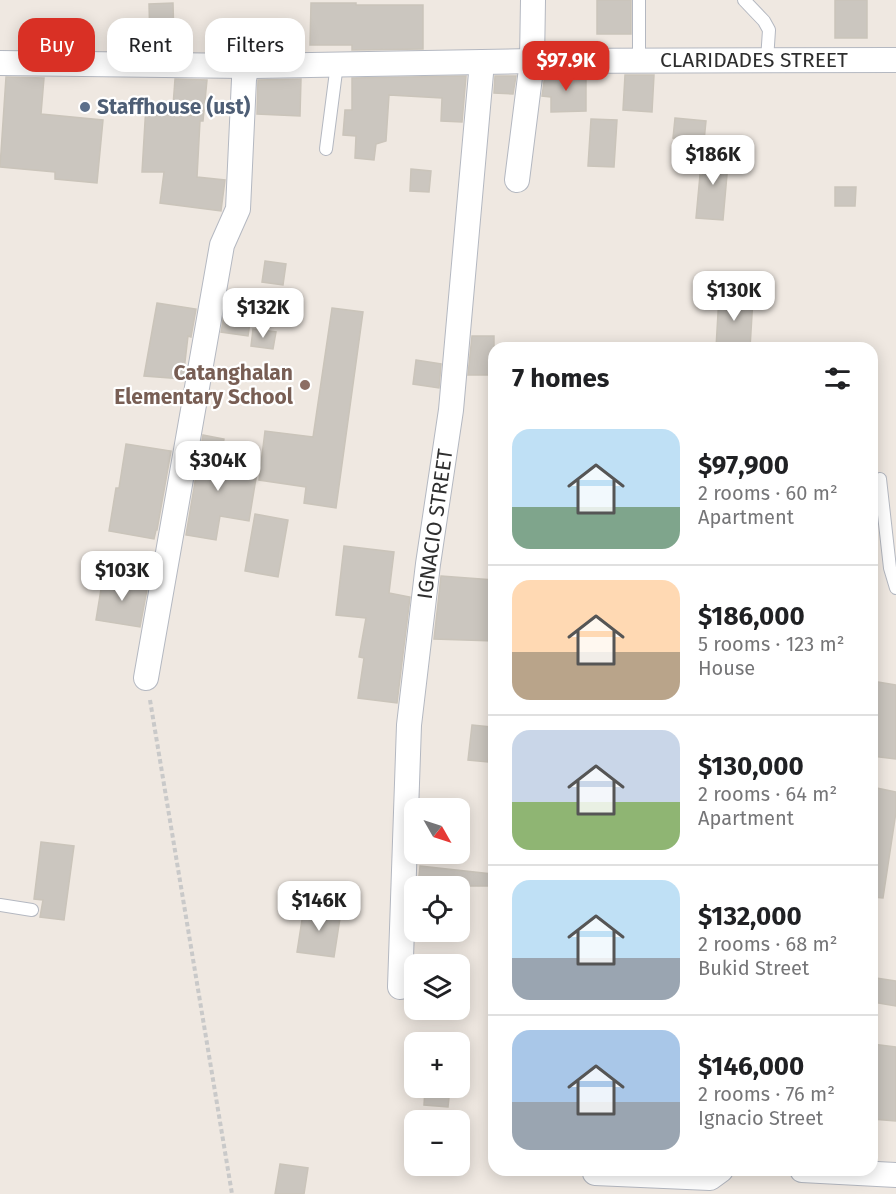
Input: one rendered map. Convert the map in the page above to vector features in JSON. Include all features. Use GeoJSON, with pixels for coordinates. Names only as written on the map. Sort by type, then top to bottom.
{"type":"FeatureCollection","features":[{"type":"Feature","properties":{"kind":"street"},"geometry":{"type":"LineString","coordinates":[[517,180],[532,61],[533,0]]}},
{"type":"Feature","properties":{"kind":"street","name":"CLARIDADES STREET"},"geometry":{"type":"LineString","coordinates":[[305,65],[639,60],[896,60]]}},
{"type":"Feature","properties":{"kind":"street","name":"IGNACIO STREET"},"geometry":{"type":"LineString","coordinates":[[400,987],[409,725],[428,564],[451,410],[482,62]]}},
{"type":"Feature","properties":{"kind":"street","name":"CLARIDADES STREET"},"geometry":{"type":"LineString","coordinates":[[0,63],[205,65]]}},
{"type":"Feature","properties":{"kind":"street"},"geometry":{"type":"LineString","coordinates":[[146,678],[222,245],[238,208],[246,72]]}},
{"type":"Feature","properties":{"kind":"street"},"geometry":{"type":"LineString","coordinates":[[878,1173],[896,1174]]}},
{"type":"Feature","properties":{"kind":"street"},"geometry":{"type":"LineString","coordinates":[[665,1176],[711,1178],[714,1176]]}},
{"type":"Feature","properties":{"kind":"lane"},"geometry":{"type":"LineString","coordinates":[[639,0],[639,60]]}},
{"type":"Feature","properties":{"kind":"lane"},"geometry":{"type":"LineString","coordinates":[[744,0],[764,21],[769,30],[767,60]]}},
{"type":"Feature","properties":{"kind":"lane"},"geometry":{"type":"LineString","coordinates":[[326,149],[337,64]]}},
{"type":"Feature","properties":{"kind":"lane"},"geometry":{"type":"LineString","coordinates":[[880,479],[890,568],[896,588]]}},
{"type":"Feature","properties":{"kind":"lane"},"geometry":{"type":"LineString","coordinates":[[0,905],[32,910]]}},
{"type":"Feature","properties":{"kind":"path"},"geometry":{"type":"LineString","coordinates":[[146,678],[232,1194]]}},
{"type":"Feature","properties":{"kind":"building"},"geometry":{"type":"Polygon","coordinates":[[[597,0],[631,0],[631,34],[597,34],[597,0]]]}},
{"type":"Feature","properties":{"kind":"building"},"geometry":{"type":"Polygon","coordinates":[[[835,0],[867,0],[867,38],[835,38],[835,0]]]}},
{"type":"Feature","properties":{"kind":"building"},"geometry":{"type":"Polygon","coordinates":[[[173,3],[173,18],[149,18],[149,4],[173,3]]]}},
{"type":"Feature","properties":{"kind":"building"},"geometry":{"type":"Polygon","coordinates":[[[311,3],[423,5],[423,49],[352,50],[352,45],[310,45],[311,3]]]}},
{"type":"Feature","properties":{"kind":"building"},"geometry":{"type":"Polygon","coordinates":[[[545,75],[586,75],[586,111],[551,112],[551,97],[542,96],[545,75]]]}},
{"type":"Feature","properties":{"kind":"building"},"geometry":{"type":"Polygon","coordinates":[[[625,75],[654,75],[652,112],[623,110],[625,75]]]}},
{"type":"Feature","properties":{"kind":"building"},"geometry":{"type":"Polygon","coordinates":[[[466,76],[462,122],[441,121],[442,98],[389,95],[386,141],[376,144],[374,160],[355,158],[356,136],[343,135],[345,110],[352,110],[352,78],[466,76]]]}},
{"type":"Feature","properties":{"kind":"building"},"geometry":{"type":"Polygon","coordinates":[[[495,76],[516,76],[513,94],[494,93],[495,76]]]}},
{"type":"Feature","properties":{"kind":"building"},"geometry":{"type":"Polygon","coordinates":[[[6,77],[44,78],[41,114],[103,120],[97,183],[55,179],[55,172],[0,167],[6,77]]]}},
{"type":"Feature","properties":{"kind":"building"},"geometry":{"type":"Polygon","coordinates":[[[175,79],[207,80],[203,121],[200,121],[197,177],[225,180],[221,211],[160,203],[164,172],[142,172],[146,105],[173,106],[175,79]]]}},
{"type":"Feature","properties":{"kind":"building"},"geometry":{"type":"Polygon","coordinates":[[[301,79],[300,116],[257,114],[258,80],[301,79]]]}},
{"type":"Feature","properties":{"kind":"building"},"geometry":{"type":"Polygon","coordinates":[[[675,118],[706,121],[704,141],[673,138],[675,118]]]}},
{"type":"Feature","properties":{"kind":"building"},"geometry":{"type":"Polygon","coordinates":[[[591,119],[617,120],[614,167],[588,166],[591,119]]]}},
{"type":"Feature","properties":{"kind":"building"},"geometry":{"type":"Polygon","coordinates":[[[705,150],[729,152],[723,220],[696,218],[705,150]]]}},
{"type":"Feature","properties":{"kind":"building"},"geometry":{"type":"Polygon","coordinates":[[[411,169],[431,171],[429,192],[410,191],[411,169]]]}},
{"type":"Feature","properties":{"kind":"building"},"geometry":{"type":"Polygon","coordinates":[[[835,187],[856,187],[855,206],[835,206],[835,187]]]}},
{"type":"Feature","properties":{"kind":"building"},"geometry":{"type":"Polygon","coordinates":[[[265,261],[286,264],[283,285],[262,282],[265,261]]]}},
{"type":"Feature","properties":{"kind":"building"},"geometry":{"type":"Polygon","coordinates":[[[719,296],[753,298],[750,342],[716,342],[719,296]]]}},
{"type":"Feature","properties":{"kind":"building"},"geometry":{"type":"Polygon","coordinates":[[[227,298],[253,302],[248,336],[221,332],[227,298]]]}},
{"type":"Feature","properties":{"kind":"building"},"geometry":{"type":"Polygon","coordinates":[[[157,303],[196,309],[191,337],[188,336],[183,379],[144,376],[157,303]]]}},
{"type":"Feature","properties":{"kind":"building"},"geometry":{"type":"Polygon","coordinates":[[[332,308],[363,312],[336,508],[304,503],[306,487],[259,480],[265,431],[313,437],[332,308]]]}},
{"type":"Feature","properties":{"kind":"building"},"geometry":{"type":"Polygon","coordinates":[[[253,329],[276,332],[273,349],[251,346],[253,329]]]}},
{"type":"Feature","properties":{"kind":"building"},"geometry":{"type":"Polygon","coordinates":[[[472,336],[494,336],[494,342],[488,342],[488,375],[468,375],[472,336]]]}},
{"type":"Feature","properties":{"kind":"building"},"geometry":{"type":"Polygon","coordinates":[[[416,360],[441,364],[439,388],[413,384],[416,360]]]}},
{"type":"Feature","properties":{"kind":"building"},"geometry":{"type":"Polygon","coordinates":[[[203,435],[224,439],[219,466],[257,472],[249,521],[220,516],[216,540],[186,535],[203,435]]]}},
{"type":"Feature","properties":{"kind":"building"},"geometry":{"type":"Polygon","coordinates":[[[126,444],[171,451],[154,539],[109,531],[126,444]]]}},
{"type":"Feature","properties":{"kind":"building"},"geometry":{"type":"Polygon","coordinates":[[[255,514],[288,520],[278,577],[245,571],[255,514]]]}},
{"type":"Feature","properties":{"kind":"building"},"geometry":{"type":"Polygon","coordinates":[[[344,546],[394,552],[389,593],[410,597],[397,703],[358,698],[364,658],[359,657],[366,618],[336,615],[344,546]]]}},
{"type":"Feature","properties":{"kind":"building"},"geometry":{"type":"Polygon","coordinates":[[[441,576],[488,580],[488,641],[434,639],[441,576]]]}},
{"type":"Feature","properties":{"kind":"building"},"geometry":{"type":"Polygon","coordinates":[[[103,577],[148,584],[140,627],[96,620],[103,577]]]}},
{"type":"Feature","properties":{"kind":"building"},"geometry":{"type":"Polygon","coordinates":[[[878,682],[896,685],[896,759],[878,757],[878,682]]]}},
{"type":"Feature","properties":{"kind":"building"},"geometry":{"type":"Polygon","coordinates":[[[472,725],[488,727],[488,762],[468,760],[472,725]]]}},
{"type":"Feature","properties":{"kind":"building"},"geometry":{"type":"Polygon","coordinates":[[[878,788],[896,792],[896,812],[883,898],[878,898],[878,788]]]}},
{"type":"Feature","properties":{"kind":"building"},"geometry":{"type":"Polygon","coordinates":[[[41,842],[74,846],[64,920],[40,917],[43,900],[34,899],[41,842]]]}},
{"type":"Feature","properties":{"kind":"building"},"geometry":{"type":"Polygon","coordinates":[[[420,866],[488,874],[488,886],[470,886],[470,876],[419,876],[420,866]]]}},
{"type":"Feature","properties":{"kind":"building"},"geometry":{"type":"Polygon","coordinates":[[[304,907],[341,912],[334,957],[297,952],[304,907]]]}},
{"type":"Feature","properties":{"kind":"building"},"geometry":{"type":"Polygon","coordinates":[[[878,978],[896,981],[896,1006],[878,1003],[878,978]]]}},
{"type":"Feature","properties":{"kind":"building"},"geometry":{"type":"Polygon","coordinates":[[[878,1045],[896,1047],[896,1121],[878,1120],[878,1045]]]}},
{"type":"Feature","properties":{"kind":"building"},"geometry":{"type":"Polygon","coordinates":[[[424,1098],[449,1098],[448,1107],[424,1105],[424,1098]]]}},
{"type":"Feature","properties":{"kind":"building"},"geometry":{"type":"Polygon","coordinates":[[[280,1164],[308,1168],[304,1194],[275,1194],[280,1164]]]}},
{"type":"Feature","properties":{"kind":"place","name":"Staffhouse (ust)"},"geometry":{"type":"Point","coordinates":[85,107]}},
{"type":"Feature","properties":{"kind":"place","name":"Catanghalan Elementary School"},"geometry":{"type":"Point","coordinates":[305,385]}}]}
